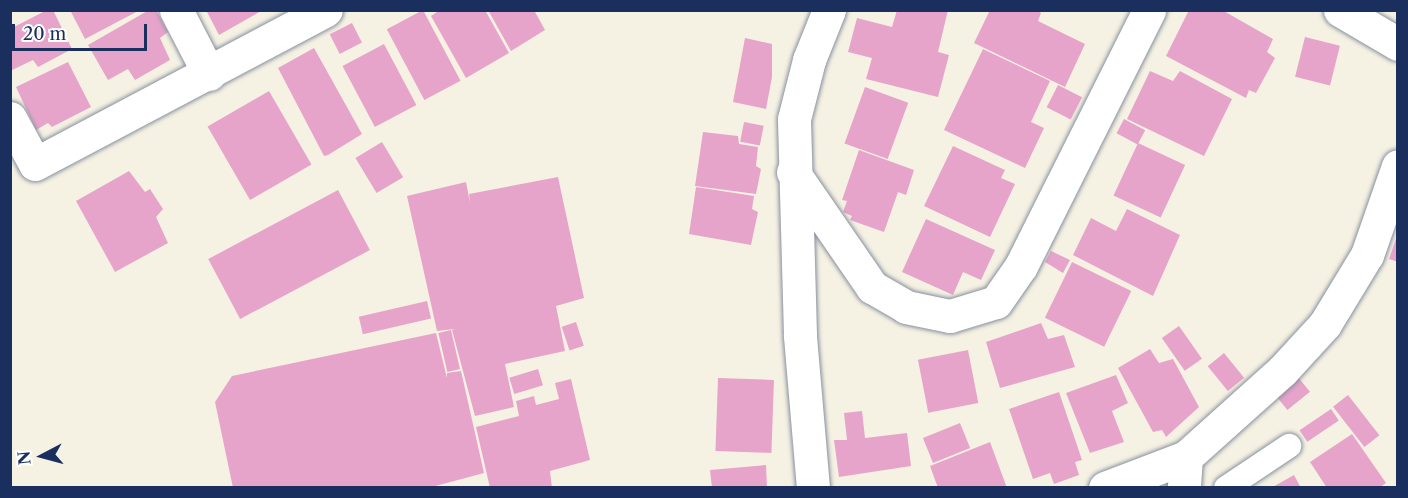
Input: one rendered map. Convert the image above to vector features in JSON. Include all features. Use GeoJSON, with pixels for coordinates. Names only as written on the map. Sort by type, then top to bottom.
{"type":"FeatureCollection","features":[{"type":"Feature","properties":{"kind":"street"},"geometry":{"type":"LineString","coordinates":[[176,10],[209,74]]}},
{"type":"Feature","properties":{"kind":"street"},"geometry":{"type":"LineString","coordinates":[[10,117],[35,164],[209,74],[326,10]]}},
{"type":"Feature","properties":{"kind":"street"},"geometry":{"type":"LineString","coordinates":[[813,488],[800,335],[793,172],[794,119],[809,60],[829,10]]}},
{"type":"Feature","properties":{"kind":"street"},"geometry":{"type":"LineString","coordinates":[[793,172],[872,287],[906,307],[950,316],[996,302],[1021,266],[1149,10]]}},
{"type":"Feature","properties":{"kind":"street"},"geometry":{"type":"LineString","coordinates":[[1340,10],[1398,44]]}},
{"type":"Feature","properties":{"kind":"street"},"geometry":{"type":"LineString","coordinates":[[1105,488],[1185,472],[1325,324],[1367,255],[1398,166]]}},
{"type":"Feature","properties":{"kind":"lane"},"geometry":{"type":"LineString","coordinates":[[1226,488],[1289,446]]}},
{"type":"Feature","properties":{"kind":"building"},"geometry":{"type":"Polygon","coordinates":[[[47,10],[53,10],[72,49],[38,67],[33,60],[10,71],[10,29],[47,10]]]}},
{"type":"Feature","properties":{"kind":"building"},"geometry":{"type":"Polygon","coordinates":[[[70,10],[140,10],[85,39],[70,10]]]}},
{"type":"Feature","properties":{"kind":"building"},"geometry":{"type":"Polygon","coordinates":[[[149,10],[156,10],[168,32],[160,38],[170,60],[135,80],[128,69],[108,80],[88,45],[149,10]]]}},
{"type":"Feature","properties":{"kind":"building"},"geometry":{"type":"Polygon","coordinates":[[[206,10],[263,10],[219,35],[206,10]]]}},
{"type":"Feature","properties":{"kind":"building"},"geometry":{"type":"Polygon","coordinates":[[[423,10],[461,81],[424,100],[387,29],[423,10]]]}},
{"type":"Feature","properties":{"kind":"building"},"geometry":{"type":"Polygon","coordinates":[[[440,10],[485,10],[509,53],[466,78],[431,16],[440,10]]]}},
{"type":"Feature","properties":{"kind":"building"},"geometry":{"type":"Polygon","coordinates":[[[488,10],[534,10],[545,30],[511,51],[488,10]]]}},
{"type":"Feature","properties":{"kind":"building"},"geometry":{"type":"Polygon","coordinates":[[[897,10],[948,10],[938,52],[949,55],[938,97],[866,79],[872,58],[848,52],[857,18],[892,27],[897,10]]]}},
{"type":"Feature","properties":{"kind":"building"},"geometry":{"type":"Polygon","coordinates":[[[990,10],[1036,10],[1041,13],[1038,21],[1085,44],[1065,87],[974,43],[990,10]]]}},
{"type":"Feature","properties":{"kind":"building"},"geometry":{"type":"Polygon","coordinates":[[[1189,10],[1222,10],[1273,39],[1267,52],[1275,58],[1256,93],[1249,90],[1246,98],[1166,56],[1189,10]]]}},
{"type":"Feature","properties":{"kind":"building"},"geometry":{"type":"Polygon","coordinates":[[[352,23],[362,43],[340,54],[330,34],[352,23]]]}},
{"type":"Feature","properties":{"kind":"building"},"geometry":{"type":"Polygon","coordinates":[[[1305,37],[1340,46],[1330,85],[1295,77],[1305,37]]]}},
{"type":"Feature","properties":{"kind":"building"},"geometry":{"type":"Polygon","coordinates":[[[745,38],[772,44],[772,77],[766,109],[733,102],[745,38]]]}},
{"type":"Feature","properties":{"kind":"building"},"geometry":{"type":"Polygon","coordinates":[[[384,44],[416,105],[375,127],[343,66],[384,44]]]}},
{"type":"Feature","properties":{"kind":"building"},"geometry":{"type":"Polygon","coordinates":[[[314,48],[362,134],[324,156],[278,68],[314,48]]]}},
{"type":"Feature","properties":{"kind":"building"},"geometry":{"type":"Polygon","coordinates":[[[983,49],[1050,81],[1031,122],[1044,128],[1025,168],[944,130],[983,49]]]}},
{"type":"Feature","properties":{"kind":"building"},"geometry":{"type":"Polygon","coordinates":[[[68,62],[91,107],[52,127],[48,123],[36,130],[16,87],[68,62]]]}},
{"type":"Feature","properties":{"kind":"building"},"geometry":{"type":"Polygon","coordinates":[[[1150,71],[1173,81],[1180,71],[1232,99],[1204,156],[1127,119],[1150,71]]]}},
{"type":"Feature","properties":{"kind":"building"},"geometry":{"type":"Polygon","coordinates":[[[1058,85],[1082,97],[1071,120],[1047,107],[1058,85]]]}},
{"type":"Feature","properties":{"kind":"building"},"geometry":{"type":"Polygon","coordinates":[[[865,87],[908,103],[888,159],[844,143],[865,87]]]}},
{"type":"Feature","properties":{"kind":"building"},"geometry":{"type":"Polygon","coordinates":[[[269,91],[312,165],[250,200],[208,127],[269,91]]]}},
{"type":"Feature","properties":{"kind":"building"},"geometry":{"type":"Polygon","coordinates":[[[1124,119],[1145,130],[1138,144],[1116,133],[1124,119]]]}},
{"type":"Feature","properties":{"kind":"building"},"geometry":{"type":"Polygon","coordinates":[[[744,122],[764,126],[760,145],[740,142],[744,122]]]}},
{"type":"Feature","properties":{"kind":"building"},"geometry":{"type":"Polygon","coordinates":[[[703,132],[738,136],[739,144],[758,147],[756,166],[761,169],[756,194],[695,186],[703,132]]]}},
{"type":"Feature","properties":{"kind":"building"},"geometry":{"type":"Polygon","coordinates":[[[382,142],[403,177],[377,193],[355,158],[382,142]]]}},
{"type":"Feature","properties":{"kind":"building"},"geometry":{"type":"Polygon","coordinates":[[[1138,143],[1185,165],[1161,218],[1113,196],[1138,143]]]}},
{"type":"Feature","properties":{"kind":"building"},"geometry":{"type":"Polygon","coordinates":[[[953,146],[1005,170],[1001,178],[1015,184],[990,237],[924,206],[953,146]]]}},
{"type":"Feature","properties":{"kind":"building"},"geometry":{"type":"Polygon","coordinates":[[[859,150],[914,170],[906,195],[898,192],[884,232],[850,220],[852,216],[843,212],[847,201],[842,200],[859,150]]]}},
{"type":"Feature","properties":{"kind":"building"},"geometry":{"type":"Polygon","coordinates":[[[129,171],[145,192],[150,189],[163,209],[156,217],[168,243],[115,272],[76,201],[129,171]]]}},
{"type":"Feature","properties":{"kind":"building"},"geometry":{"type":"Polygon","coordinates":[[[558,177],[584,298],[556,306],[565,351],[505,364],[514,407],[475,416],[452,330],[455,329],[437,331],[407,196],[466,182],[470,203],[469,194],[558,177]]]}},
{"type":"Feature","properties":{"kind":"building"},"geometry":{"type":"Polygon","coordinates":[[[696,187],[754,196],[752,209],[758,212],[751,245],[689,234],[696,187]]]}},
{"type":"Feature","properties":{"kind":"building"},"geometry":{"type":"Polygon","coordinates":[[[338,190],[370,250],[240,319],[208,259],[338,190]]]}},
{"type":"Feature","properties":{"kind":"building"},"geometry":{"type":"Polygon","coordinates":[[[1127,209],[1180,235],[1153,296],[1073,255],[1091,218],[1116,231],[1127,209]]]}},
{"type":"Feature","properties":{"kind":"building"},"geometry":{"type":"Polygon","coordinates":[[[926,219],[995,250],[981,280],[963,272],[953,295],[902,272],[926,219]]]}},
{"type":"Feature","properties":{"kind":"building"},"geometry":{"type":"Polygon","coordinates":[[[1398,236],[1398,262],[1389,259],[1398,236]]]}},
{"type":"Feature","properties":{"kind":"building"},"geometry":{"type":"Polygon","coordinates":[[[1051,251],[1070,260],[1063,273],[1045,262],[1051,251]]]}},
{"type":"Feature","properties":{"kind":"building"},"geometry":{"type":"Polygon","coordinates":[[[1072,262],[1131,291],[1104,347],[1045,318],[1072,262]]]}},
{"type":"Feature","properties":{"kind":"building"},"geometry":{"type":"Polygon","coordinates":[[[427,301],[431,319],[363,334],[359,317],[427,301]]]}},
{"type":"Feature","properties":{"kind":"building"},"geometry":{"type":"Polygon","coordinates":[[[576,322],[584,346],[569,350],[562,327],[576,322]]]}},
{"type":"Feature","properties":{"kind":"building"},"geometry":{"type":"Polygon","coordinates":[[[1041,323],[1048,339],[1064,335],[1075,367],[1000,388],[986,342],[1041,323]]]}},
{"type":"Feature","properties":{"kind":"building"},"geometry":{"type":"Polygon","coordinates":[[[1179,326],[1202,359],[1185,371],[1162,338],[1179,326]]]}},
{"type":"Feature","properties":{"kind":"building"},"geometry":{"type":"Polygon","coordinates":[[[451,330],[460,369],[447,372],[438,333],[451,330]]]}},
{"type":"Feature","properties":{"kind":"building"},"geometry":{"type":"Polygon","coordinates":[[[436,333],[447,378],[447,373],[461,371],[484,473],[428,488],[233,488],[215,402],[232,376],[436,333]]]}},
{"type":"Feature","properties":{"kind":"building"},"geometry":{"type":"Polygon","coordinates":[[[1150,349],[1159,363],[1173,359],[1199,407],[1166,437],[1162,430],[1153,432],[1118,368],[1150,349]]]}},
{"type":"Feature","properties":{"kind":"building"},"geometry":{"type":"Polygon","coordinates":[[[968,350],[978,403],[928,413],[918,360],[968,350]]]}},
{"type":"Feature","properties":{"kind":"building"},"geometry":{"type":"Polygon","coordinates":[[[1224,353],[1244,378],[1228,391],[1208,366],[1224,353]]]}},
{"type":"Feature","properties":{"kind":"building"},"geometry":{"type":"Polygon","coordinates":[[[538,369],[543,385],[514,394],[509,378],[538,369]]]}},
{"type":"Feature","properties":{"kind":"building"},"geometry":{"type":"Polygon","coordinates":[[[1116,375],[1128,403],[1112,411],[1124,442],[1090,453],[1066,393],[1116,375]]]}},
{"type":"Feature","properties":{"kind":"building"},"geometry":{"type":"Polygon","coordinates":[[[1298,377],[1310,392],[1287,410],[1275,395],[1298,377]]]}},
{"type":"Feature","properties":{"kind":"building"},"geometry":{"type":"Polygon","coordinates":[[[718,378],[774,380],[771,453],[715,451],[718,378]]]}},
{"type":"Feature","properties":{"kind":"building"},"geometry":{"type":"Polygon","coordinates":[[[571,379],[590,460],[550,471],[552,488],[490,488],[476,427],[519,416],[516,401],[534,396],[536,405],[559,399],[555,383],[571,379]]]}},
{"type":"Feature","properties":{"kind":"building"},"geometry":{"type":"Polygon","coordinates":[[[1059,392],[1082,460],[1075,462],[1079,475],[1054,484],[1050,473],[1033,479],[1009,409],[1059,392]]]}},
{"type":"Feature","properties":{"kind":"building"},"geometry":{"type":"Polygon","coordinates":[[[1348,395],[1379,435],[1364,447],[1333,407],[1348,395]]]}},
{"type":"Feature","properties":{"kind":"building"},"geometry":{"type":"Polygon","coordinates":[[[1331,409],[1339,421],[1307,442],[1299,430],[1331,409]]]}},
{"type":"Feature","properties":{"kind":"building"},"geometry":{"type":"Polygon","coordinates":[[[862,411],[865,438],[907,433],[911,466],[839,477],[834,440],[847,440],[844,413],[862,411]]]}},
{"type":"Feature","properties":{"kind":"building"},"geometry":{"type":"Polygon","coordinates":[[[960,423],[970,448],[933,463],[923,438],[960,423]]]}},
{"type":"Feature","properties":{"kind":"building"},"geometry":{"type":"Polygon","coordinates":[[[1352,434],[1386,483],[1379,488],[1327,488],[1310,462],[1352,434]]]}},
{"type":"Feature","properties":{"kind":"building"},"geometry":{"type":"Polygon","coordinates":[[[990,442],[1007,488],[938,488],[930,466],[990,442]]]}},
{"type":"Feature","properties":{"kind":"building"},"geometry":{"type":"Polygon","coordinates":[[[766,465],[767,488],[712,488],[710,470],[766,465]]]}},
{"type":"Feature","properties":{"kind":"building"},"geometry":{"type":"Polygon","coordinates":[[[1294,475],[1301,488],[1271,488],[1294,475]]]}}]}
